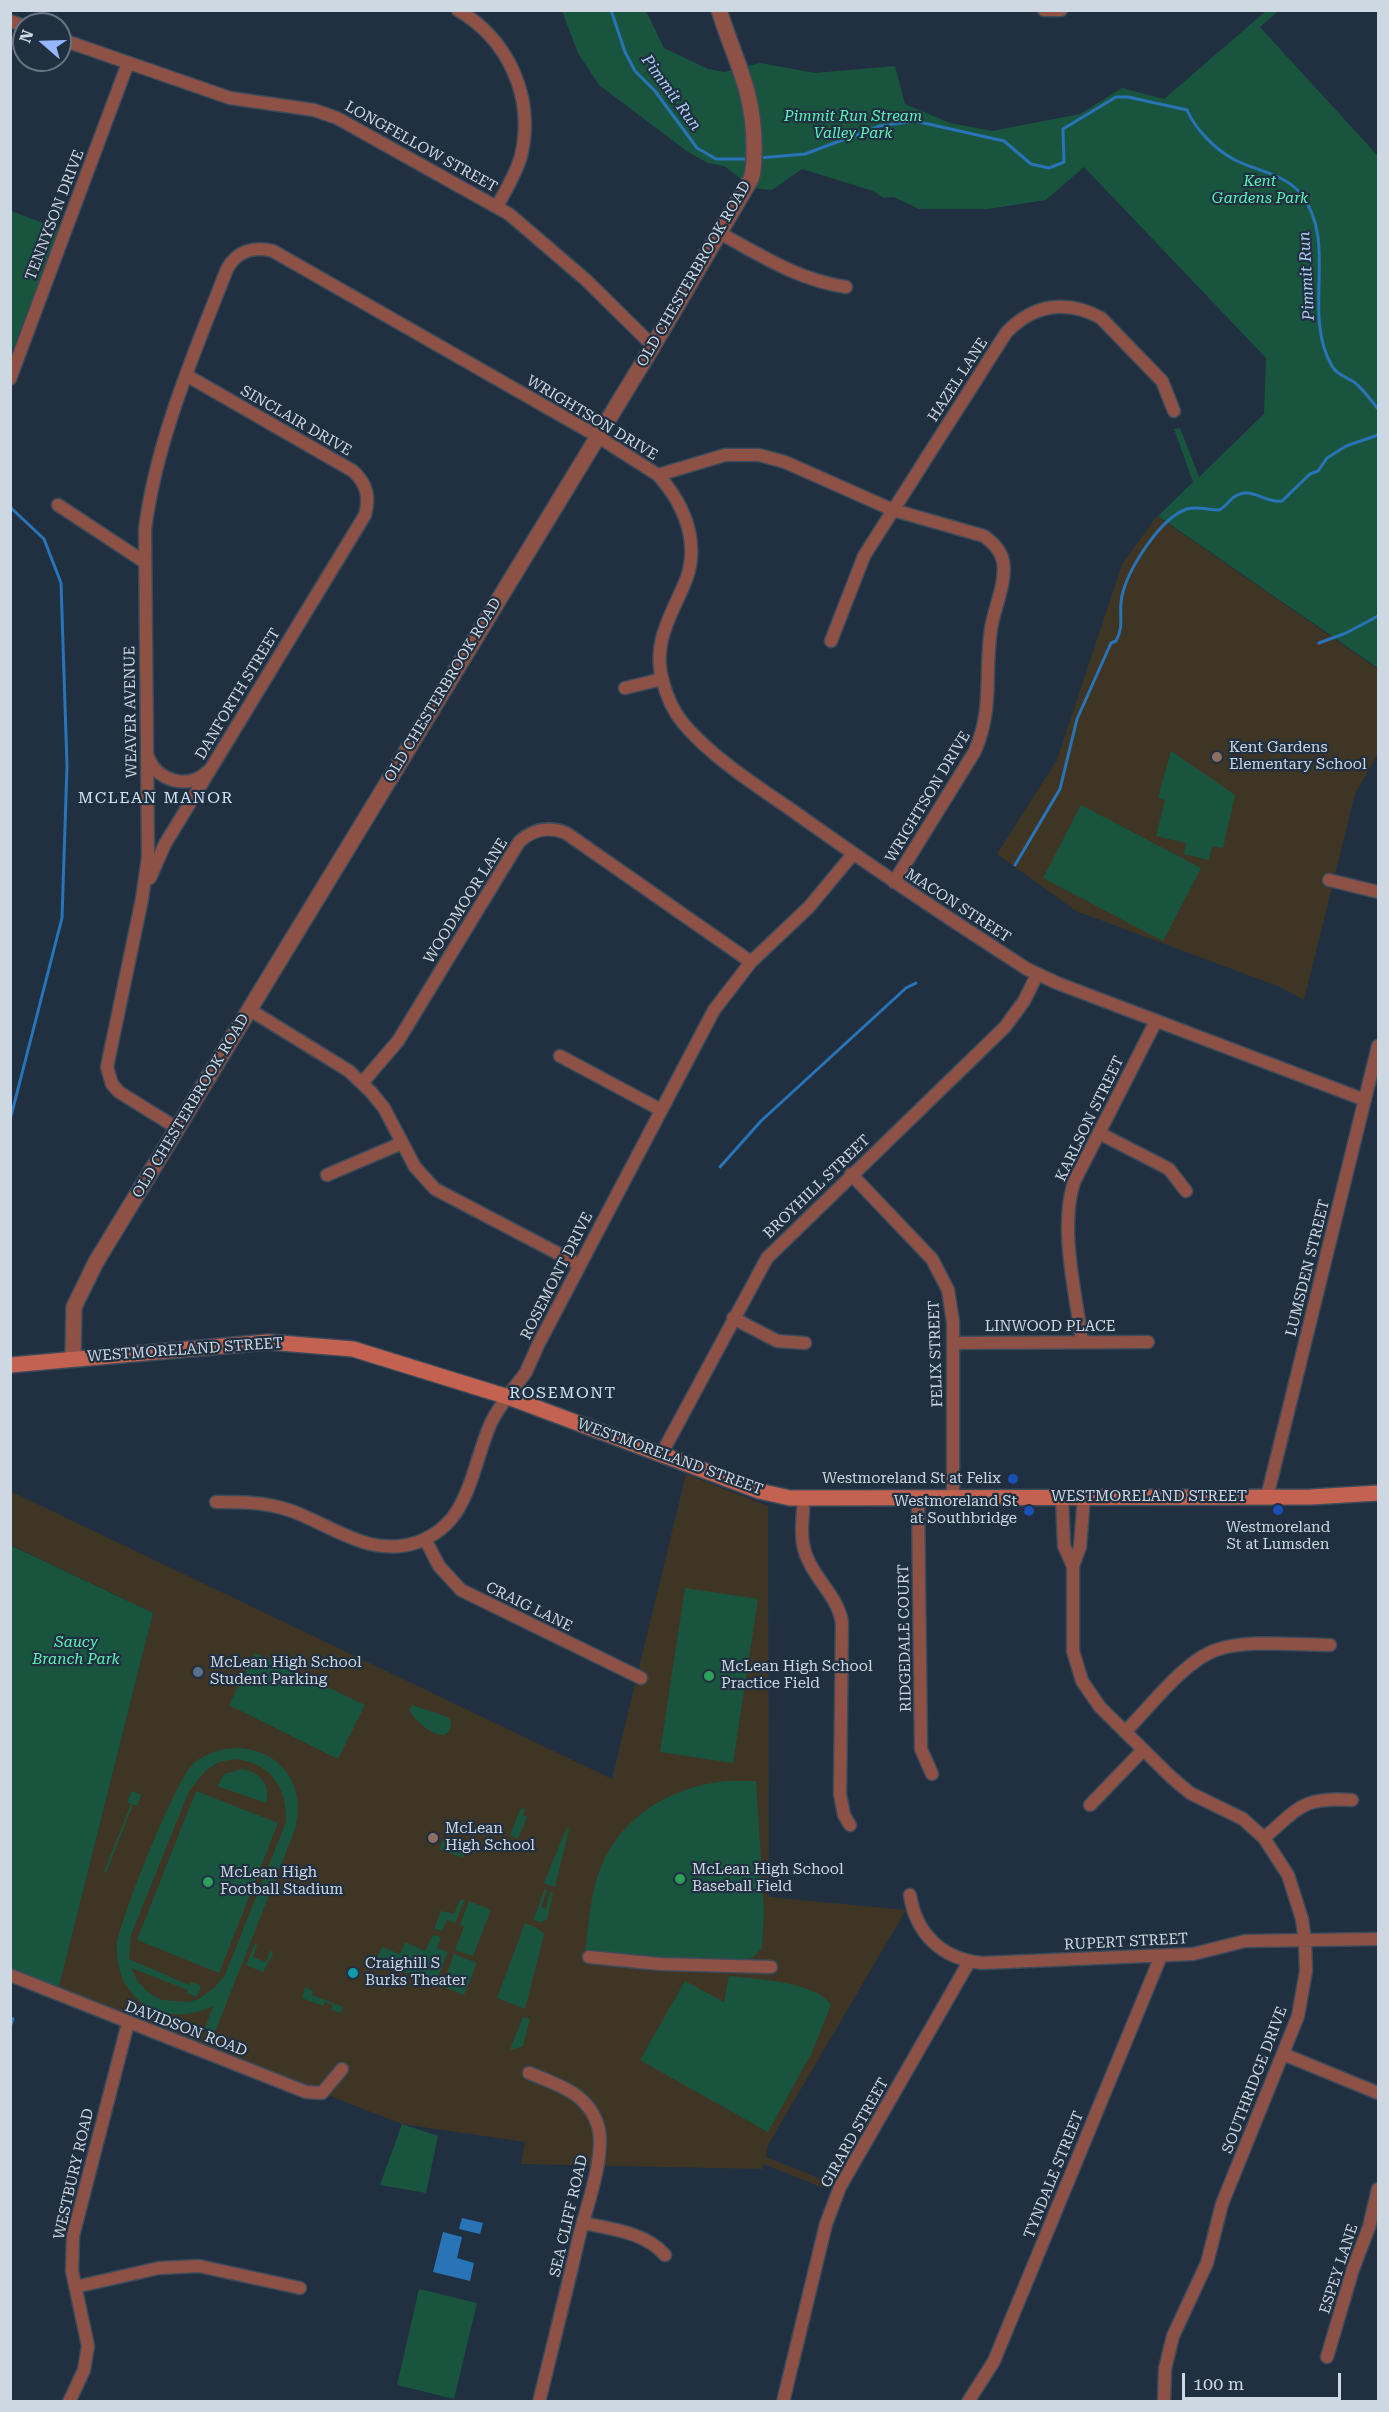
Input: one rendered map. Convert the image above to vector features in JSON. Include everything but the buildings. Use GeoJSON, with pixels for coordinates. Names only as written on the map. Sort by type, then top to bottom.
{"type":"FeatureCollection","features":[{"type":"Feature","properties":{"kind":"main road","name":"WESTMORELAND STREET"},"geometry":{"type":"LineString","coordinates":[[10,1365],[268,1342],[310,1344],[373,1353],[508,1397],[759,1491],[804,1498],[1333,1497],[1378,1493]]}},
{"type":"Feature","properties":{"kind":"street"},"geometry":{"type":"LineString","coordinates":[[458,10],[476,22],[501,49],[512,66],[523,103],[524,130],[520,158],[497,206]]}},
{"type":"Feature","properties":{"kind":"street","name":"OLD CHESTERBROOK ROAD"},"geometry":{"type":"LineString","coordinates":[[73,1359],[72,1328],[78,1294],[653,346],[754,171],[754,141],[748,94],[742,69],[719,10]]}},
{"type":"Feature","properties":{"kind":"street"},"geometry":{"type":"LineString","coordinates":[[1044,10],[1061,10]]}},
{"type":"Feature","properties":{"kind":"street","name":"LONGFELLOW STREET"},"geometry":{"type":"LineString","coordinates":[[72,43],[230,98],[314,110],[331,115],[497,206],[578,272],[653,346]]}},
{"type":"Feature","properties":{"kind":"street","name":"TENNYSON DRIVE"},"geometry":{"type":"LineString","coordinates":[[10,379],[128,63]]}},
{"type":"Feature","properties":{"kind":"street"},"geometry":{"type":"LineString","coordinates":[[718,232],[789,271],[808,279],[846,287]]}},
{"type":"Feature","properties":{"kind":"street","name":"WRIGHTSON DRIVE"},"geometry":{"type":"LineString","coordinates":[[227,269],[236,257],[244,252],[264,248],[273,251],[597,436],[658,475],[725,455],[759,455],[785,462],[893,510],[984,536],[999,550],[1004,570],[991,629],[989,697],[983,733],[975,751],[894,882]]}},
{"type":"Feature","properties":{"kind":"street","name":"WEAVER AVENUE"},"geometry":{"type":"LineString","coordinates":[[177,1128],[119,1092],[112,1084],[107,1068],[142,898],[148,857],[143,561],[146,518],[156,463],[186,375],[227,269]]}},
{"type":"Feature","properties":{"kind":"street","name":"HAZEL LANE"},"geometry":{"type":"LineString","coordinates":[[831,641],[860,563],[1006,333],[1015,324],[1037,310],[1064,306],[1089,312],[1101,318],[1162,381],[1174,411]]}},
{"type":"Feature","properties":{"kind":"street","name":"SINCLAIR DRIVE"},"geometry":{"type":"LineString","coordinates":[[186,375],[354,471],[365,486],[367,509]]}},
{"type":"Feature","properties":{"kind":"street","name":"MACON STREET"},"geometry":{"type":"LineString","coordinates":[[658,475],[683,510],[689,525],[692,555],[683,587],[662,632],[660,649],[662,679],[675,712],[694,734],[740,772],[853,854],[1037,975],[1365,1100]]}},
{"type":"Feature","properties":{"kind":"street"},"geometry":{"type":"LineString","coordinates":[[57,505],[143,561]]}},
{"type":"Feature","properties":{"kind":"street","name":"DANFORTH STREET"},"geometry":{"type":"LineString","coordinates":[[142,898],[165,844],[367,509]]}},
{"type":"Feature","properties":{"kind":"street"},"geometry":{"type":"LineString","coordinates":[[999,550],[1011,542]]}},
{"type":"Feature","properties":{"kind":"street"},"geometry":{"type":"LineString","coordinates":[[625,688],[662,679]]}},
{"type":"Feature","properties":{"kind":"street"},"geometry":{"type":"LineString","coordinates":[[147,753],[156,771],[172,780],[193,780],[212,767]]}},
{"type":"Feature","properties":{"kind":"street","name":"WOODMOOR LANE"},"geometry":{"type":"LineString","coordinates":[[362,1083],[398,1041],[519,842],[534,831],[554,829],[566,834],[751,962]]}},
{"type":"Feature","properties":{"kind":"street","name":"ROSEMONT DRIVE"},"geometry":{"type":"LineString","coordinates":[[216,1502],[246,1502],[289,1510],[351,1539],[381,1547],[397,1547],[425,1539],[438,1531],[456,1512],[491,1423],[526,1372],[579,1265],[714,1010],[751,962],[809,907],[853,854]]}},
{"type":"Feature","properties":{"kind":"street"},"geometry":{"type":"LineString","coordinates":[[1329,880],[1378,892]]}},
{"type":"Feature","properties":{"kind":"street","name":"BROYHILL STREET"},"geometry":{"type":"LineString","coordinates":[[662,1454],[767,1258],[1005,1027],[1024,1002],[1037,975]]}},
{"type":"Feature","properties":{"kind":"street"},"geometry":{"type":"LineString","coordinates":[[250,1010],[348,1071],[362,1083],[384,1108],[415,1167],[435,1189],[579,1265]]}},
{"type":"Feature","properties":{"kind":"street","name":"KARLSON STREET"},"geometry":{"type":"LineString","coordinates":[[1082,1342],[1068,1213],[1074,1182],[1156,1021]]}},
{"type":"Feature","properties":{"kind":"street","name":"LUMSDEN STREET"},"geometry":{"type":"LineString","coordinates":[[1267,1497],[1378,1046]]}},
{"type":"Feature","properties":{"kind":"street"},"geometry":{"type":"LineString","coordinates":[[560,1056],[661,1110]]}},
{"type":"Feature","properties":{"kind":"street"},"geometry":{"type":"LineString","coordinates":[[1099,1133],[1169,1169],[1186,1191]]}},
{"type":"Feature","properties":{"kind":"street"},"geometry":{"type":"LineString","coordinates":[[327,1175],[402,1143]]}},
{"type":"Feature","properties":{"kind":"street","name":"FELIX STREET"},"geometry":{"type":"LineString","coordinates":[[851,1174],[914,1239],[941,1274],[951,1305],[953,1497]]}},
{"type":"Feature","properties":{"kind":"street"},"geometry":{"type":"LineString","coordinates":[[734,1318],[777,1341],[805,1343]]}},
{"type":"Feature","properties":{"kind":"street","name":"LINWOOD PLACE"},"geometry":{"type":"LineString","coordinates":[[953,1343],[1148,1342]]}},
{"type":"Feature","properties":{"kind":"street","name":"SOUTHRIDGE DRIVE"},"geometry":{"type":"LineString","coordinates":[[1062,1497],[1064,1546],[1072,1566],[1073,1651],[1076,1666],[1090,1696],[1143,1750],[1190,1793],[1235,1815],[1264,1838],[1288,1875],[1299,1908],[1305,1941],[1303,1994],[1283,2054],[1221,2204],[1207,2264],[1173,2336],[1165,2369],[1164,2402]]}},
{"type":"Feature","properties":{"kind":"street","name":"SOUTHRIDGE DRIVE"},"geometry":{"type":"LineString","coordinates":[[1072,1566],[1080,1547],[1084,1497]]}},
{"type":"Feature","properties":{"kind":"street"},"geometry":{"type":"LineString","coordinates":[[804,1498],[802,1534],[806,1556],[837,1604],[843,1622],[840,1794],[844,1815],[850,1825]]}},
{"type":"Feature","properties":{"kind":"street","name":"RIDGEDALE COURT"},"geometry":{"type":"LineString","coordinates":[[918,1498],[921,1749],[932,1774]]}},
{"type":"Feature","properties":{"kind":"street","name":"CRAIG LANE"},"geometry":{"type":"LineString","coordinates":[[425,1539],[439,1566],[461,1590],[641,1678]]}},
{"type":"Feature","properties":{"kind":"street"},"geometry":{"type":"LineString","coordinates":[[1125,1732],[1192,1664],[1215,1650],[1235,1646],[1330,1645]]}},
{"type":"Feature","properties":{"kind":"street"},"geometry":{"type":"LineString","coordinates":[[1090,1805],[1143,1750]]}},
{"type":"Feature","properties":{"kind":"street"},"geometry":{"type":"LineString","coordinates":[[1264,1838],[1303,1805],[1312,1801],[1352,1800]]}},
{"type":"Feature","properties":{"kind":"street","name":"RUPERT STREET"},"geometry":{"type":"LineString","coordinates":[[910,1895],[914,1915],[924,1933],[944,1952],[969,1962],[1161,1956],[1204,1952],[1245,1941],[1378,1939]]}},
{"type":"Feature","properties":{"kind":"street","name":"TYNDALE STREET"},"geometry":{"type":"LineString","coordinates":[[968,2402],[994,2361],[1161,1956]]}},
{"type":"Feature","properties":{"kind":"street"},"geometry":{"type":"LineString","coordinates":[[589,1957],[660,1964],[771,1967]]}},
{"type":"Feature","properties":{"kind":"street","name":"GIRARD STREET"},"geometry":{"type":"LineString","coordinates":[[783,2402],[826,2224],[840,2187],[969,1962]]}},
{"type":"Feature","properties":{"kind":"street","name":"DAVIDSON ROAD"},"geometry":{"type":"LineString","coordinates":[[10,1975],[128,2023],[315,2094],[322,2093],[328,2088],[342,2070]]}},
{"type":"Feature","properties":{"kind":"street","name":"WESTBURY ROAD"},"geometry":{"type":"LineString","coordinates":[[69,2402],[84,2370],[88,2346],[75,2287],[73,2236],[128,2023]]}},
{"type":"Feature","properties":{"kind":"street"},"geometry":{"type":"LineString","coordinates":[[1283,2054],[1378,2092]]}},
{"type":"Feature","properties":{"kind":"street","name":"SEA CLIFF ROAD"},"geometry":{"type":"LineString","coordinates":[[529,2073],[577,2095],[598,2126],[599,2152],[539,2402]]}},
{"type":"Feature","properties":{"kind":"street","name":"ESPEY LANE"},"geometry":{"type":"LineString","coordinates":[[1327,2357],[1353,2268],[1370,2227],[1378,2189]]}},
{"type":"Feature","properties":{"kind":"street"},"geometry":{"type":"LineString","coordinates":[[583,2223],[639,2236],[659,2248],[665,2255]]}},
{"type":"Feature","properties":{"kind":"street"},"geometry":{"type":"LineString","coordinates":[[75,2287],[178,2265],[218,2268],[300,2288]]}},
{"type":"Feature","properties":{"kind":"shaded area","name":"Kent Gardens Elementary School"},"geometry":{"type":"Polygon","coordinates":[[[1157,516],[1378,669],[1378,754],[1355,794],[1304,1000],[1280,987],[1076,911],[997,854],[1057,760],[1122,564],[1157,516]]]}},
{"type":"Feature","properties":{"kind":"shaded area","name":"McLean High School"},"geometry":{"type":"Polygon","coordinates":[[[686,1474],[768,1506],[769,1897],[906,1910],[768,2145],[766,2157],[826,2181],[823,2188],[764,2164],[762,2169],[521,2164],[525,2142],[402,2124],[58,1990],[153,1613],[11,1545],[10,1491],[612,1779],[686,1474]]]}},
{"type":"Feature","properties":{"kind":"green space","name":"Kent Gardens Park"},"geometry":{"type":"Polygon","coordinates":[[[562,11],[646,11],[664,48],[708,69],[725,72],[760,63],[815,73],[895,66],[905,104],[950,123],[992,131],[1080,114],[1122,88],[1164,99],[1266,11],[1278,11],[1260,27],[1378,156],[1378,668],[1158,516],[1193,482],[1174,429],[1180,428],[1199,477],[1264,414],[1266,358],[1084,167],[1046,200],[988,209],[919,209],[894,197],[884,198],[873,191],[802,169],[772,190],[753,188],[724,166],[708,163],[688,152],[599,85],[578,53],[562,11]]]}},
{"type":"Feature","properties":{"kind":"green space"},"geometry":{"type":"Polygon","coordinates":[[[10,211],[59,229],[11,354],[10,211]]]}},
{"type":"Feature","properties":{"kind":"green space"},"geometry":{"type":"Polygon","coordinates":[[[1171,751],[1235,795],[1223,848],[1212,846],[1209,860],[1184,854],[1186,843],[1156,836],[1165,800],[1158,798],[1171,751]]]}},
{"type":"Feature","properties":{"kind":"green space"},"geometry":{"type":"Polygon","coordinates":[[[1081,805],[1201,868],[1163,941],[1043,878],[1081,805]]]}},
{"type":"Feature","properties":{"kind":"green space","name":"Saucy Branch Park"},"geometry":{"type":"Polygon","coordinates":[[[10,1545],[153,1613],[58,1990],[11,1971],[10,1545]]]}},
{"type":"Feature","properties":{"kind":"green space","name":"McLean High School Practice Field"},"geometry":{"type":"Polygon","coordinates":[[[685,1588],[758,1599],[733,1763],[660,1752],[685,1588]]]}},
{"type":"Feature","properties":{"kind":"green space"},"geometry":{"type":"Polygon","coordinates":[[[255,1653],[365,1705],[338,1759],[229,1705],[255,1653]]]}},
{"type":"Feature","properties":{"kind":"green space"},"geometry":{"type":"Polygon","coordinates":[[[412,1705],[448,1717],[451,1725],[449,1731],[444,1735],[439,1735],[424,1726],[409,1709],[412,1705]]]}},
{"type":"Feature","properties":{"kind":"green space"},"geometry":{"type":"Polygon","coordinates":[[[241,1748],[257,1751],[270,1757],[281,1766],[295,1788],[298,1802],[297,1817],[294,1832],[215,2032],[205,2028],[213,2006],[194,2013],[160,2012],[145,2005],[133,1995],[124,1981],[118,1964],[117,1944],[128,1906],[150,1849],[186,1774],[194,1763],[204,1756],[216,1751],[241,1748]],[[235,1759],[219,1762],[206,1770],[189,1791],[131,1935],[129,1959],[189,1985],[191,1982],[201,1986],[197,1997],[187,1993],[188,1990],[131,1968],[138,1982],[149,1993],[162,2000],[189,2002],[199,1999],[214,1988],[225,1975],[286,1822],[286,1809],[280,1788],[267,1771],[248,1761],[235,1759]]]}},
{"type":"Feature","properties":{"kind":"green space"},"geometry":{"type":"Polygon","coordinates":[[[242,1769],[254,1773],[263,1780],[267,1791],[266,1803],[217,1786],[224,1774],[242,1769]]]}},
{"type":"Feature","properties":{"kind":"green space","name":"McLean High School Baseball Field"},"geometry":{"type":"Polygon","coordinates":[[[727,1781],[756,1781],[764,1910],[762,1948],[752,1958],[712,1962],[585,1952],[597,1877],[610,1849],[622,1832],[652,1806],[669,1797],[687,1789],[727,1781]]]}},
{"type":"Feature","properties":{"kind":"green space"},"geometry":{"type":"Polygon","coordinates":[[[132,1791],[141,1795],[137,1806],[133,1804],[106,1873],[104,1872],[131,1804],[127,1802],[132,1791]]]}},
{"type":"Feature","properties":{"kind":"green space","name":"McLean High Football Stadium"},"geometry":{"type":"Polygon","coordinates":[[[196,1791],[278,1823],[219,1973],[137,1940],[196,1791]]]}},
{"type":"Feature","properties":{"kind":"green space"},"geometry":{"type":"Polygon","coordinates":[[[521,1808],[525,1809],[523,1815],[527,1817],[518,1839],[510,1835],[521,1808]]]}},
{"type":"Feature","properties":{"kind":"green space"},"geometry":{"type":"Polygon","coordinates":[[[567,1827],[569,1829],[555,1887],[544,1883],[567,1827]]]}},
{"type":"Feature","properties":{"kind":"green space"},"geometry":{"type":"Polygon","coordinates":[[[444,1837],[467,1847],[463,1858],[439,1849],[444,1837]]]}},
{"type":"Feature","properties":{"kind":"green space"},"geometry":{"type":"Polygon","coordinates":[[[545,1889],[547,1891],[541,1907],[546,1909],[550,1892],[553,1893],[547,1920],[541,1922],[533,1920],[545,1889]]]}},
{"type":"Feature","properties":{"kind":"green space"},"geometry":{"type":"Polygon","coordinates":[[[465,1899],[455,1923],[447,1920],[442,1931],[434,1929],[441,1911],[454,1914],[460,1900],[465,1899]]]}},
{"type":"Feature","properties":{"kind":"green space"},"geometry":{"type":"Polygon","coordinates":[[[469,1901],[491,1910],[473,1956],[455,1950],[464,1927],[460,1925],[469,1901]]]}},
{"type":"Feature","properties":{"kind":"green space"},"geometry":{"type":"Polygon","coordinates":[[[525,1923],[544,1934],[525,2009],[497,1998],[525,1923]]]}},
{"type":"Feature","properties":{"kind":"green space"},"geometry":{"type":"Polygon","coordinates":[[[433,1935],[441,1937],[437,1948],[448,1952],[435,1984],[376,1961],[382,1947],[400,1954],[405,1942],[425,1951],[433,1935]]]}},
{"type":"Feature","properties":{"kind":"green space"},"geometry":{"type":"Polygon","coordinates":[[[255,1943],[257,1945],[253,1957],[266,1962],[271,1950],[273,1954],[263,1972],[246,1965],[255,1943]]]}},
{"type":"Feature","properties":{"kind":"green space"},"geometry":{"type":"Polygon","coordinates":[[[454,1954],[477,1963],[464,1995],[442,1986],[454,1954]]]}},
{"type":"Feature","properties":{"kind":"green space"},"geometry":{"type":"Polygon","coordinates":[[[729,1976],[769,1980],[800,1987],[824,1997],[831,2005],[812,2052],[768,2132],[640,2060],[685,1981],[724,2002],[729,1976]]]}},
{"type":"Feature","properties":{"kind":"green space"},"geometry":{"type":"Polygon","coordinates":[[[305,1987],[313,1991],[312,1995],[343,2007],[341,2013],[331,2010],[333,2005],[325,2002],[323,2006],[302,1998],[305,1987]]]}},
{"type":"Feature","properties":{"kind":"green space"},"geometry":{"type":"Polygon","coordinates":[[[523,2017],[530,2019],[523,2046],[510,2050],[523,2017]]]}},
{"type":"Feature","properties":{"kind":"green space"},"geometry":{"type":"Polygon","coordinates":[[[402,2124],[438,2136],[426,2193],[380,2185],[402,2124]]]}},
{"type":"Feature","properties":{"kind":"green space"},"geometry":{"type":"Polygon","coordinates":[[[419,2289],[477,2303],[454,2399],[397,2385],[419,2289]]]}},
{"type":"Feature","properties":{"kind":"water"},"geometry":{"type":"Polygon","coordinates":[[[462,2218],[483,2223],[480,2234],[459,2229],[462,2218]]]}},
{"type":"Feature","properties":{"kind":"water"},"geometry":{"type":"Polygon","coordinates":[[[443,2232],[462,2237],[457,2258],[474,2263],[470,2281],[433,2272],[443,2232]]]}},
{"type":"Feature","properties":{"kind":"waterway","name":"Pimmit Run"},"geometry":{"type":"LineString","coordinates":[[611,10],[625,52],[635,71],[655,91],[697,148],[716,159],[749,159]]}},
{"type":"Feature","properties":{"kind":"waterway","name":"Pimmit Run"},"geometry":{"type":"LineString","coordinates":[[759,158],[805,154],[880,126],[915,121],[1004,141],[1031,164],[1049,168],[1064,162],[1063,129],[1116,97],[1128,97],[1187,110],[1200,131],[1219,150],[1233,159],[1286,181],[1301,194],[1312,213],[1318,234],[1319,324],[1323,345],[1334,369],[1354,382],[1378,409]]}},
{"type":"Feature","properties":{"kind":"waterway"},"geometry":{"type":"LineString","coordinates":[[1015,865],[1060,789],[1077,719],[1111,643],[1116,641],[1119,635],[1121,602],[1125,585],[1138,559],[1156,533],[1177,514],[1187,509],[1219,510],[1240,494],[1246,493],[1282,501],[1310,474],[1318,471],[1327,458],[1346,446],[1378,435]]}},
{"type":"Feature","properties":{"kind":"waterway"},"geometry":{"type":"LineString","coordinates":[[10,507],[44,539],[61,583],[67,766],[62,918],[10,1120]]}},
{"type":"Feature","properties":{"kind":"waterway"},"geometry":{"type":"LineString","coordinates":[[1319,643],[1346,633],[1378,616]]}},
{"type":"Feature","properties":{"kind":"waterway"},"geometry":{"type":"LineString","coordinates":[[720,1167],[761,1121],[906,988],[916,983]]}},
{"type":"Feature","properties":{"kind":"waterway"},"geometry":{"type":"LineString","coordinates":[[10,2018],[13,2019],[10,2027]]}},
{"type":"Feature","properties":{"kind":"place","name":"Kent Gardens Elementary School"},"geometry":{"type":"Point","coordinates":[1217,757]}},
{"type":"Feature","properties":{"kind":"place","name":"Westmoreland St at Felix"},"geometry":{"type":"Point","coordinates":[1013,1479]}},
{"type":"Feature","properties":{"kind":"place","name":"Westmoreland St at Lumsden"},"geometry":{"type":"Point","coordinates":[1278,1510]}},
{"type":"Feature","properties":{"kind":"place","name":"Westmoreland St at Southbridge"},"geometry":{"type":"Point","coordinates":[1029,1511]}},
{"type":"Feature","properties":{"kind":"place","name":"McLean High School Student Parking"},"geometry":{"type":"Point","coordinates":[198,1672]}},
{"type":"Feature","properties":{"kind":"place","name":"McLean High School Practice Field"},"geometry":{"type":"Point","coordinates":[709,1676]}},
{"type":"Feature","properties":{"kind":"place","name":"McLean High School"},"geometry":{"type":"Point","coordinates":[433,1838]}},
{"type":"Feature","properties":{"kind":"place","name":"McLean High School Baseball Field"},"geometry":{"type":"Point","coordinates":[680,1879]}},
{"type":"Feature","properties":{"kind":"place","name":"McLean High Football Stadium"},"geometry":{"type":"Point","coordinates":[208,1882]}},
{"type":"Feature","properties":{"kind":"place","name":"Craighill S Burks Theater"},"geometry":{"type":"Point","coordinates":[353,1973]}},
{"type":"Feature","properties":{"kind":"district","name":"MCLEAN MANOR"},"geometry":{"type":"Point","coordinates":[156,798]}},
{"type":"Feature","properties":{"kind":"district","name":"ROSEMONT"},"geometry":{"type":"Point","coordinates":[563,1393]}},
{"type":"Feature","properties":{"kind":"park label","name":"Pimmit Run Stream Valley Park"},"geometry":{"type":"Point","coordinates":[853,126]}}]}
